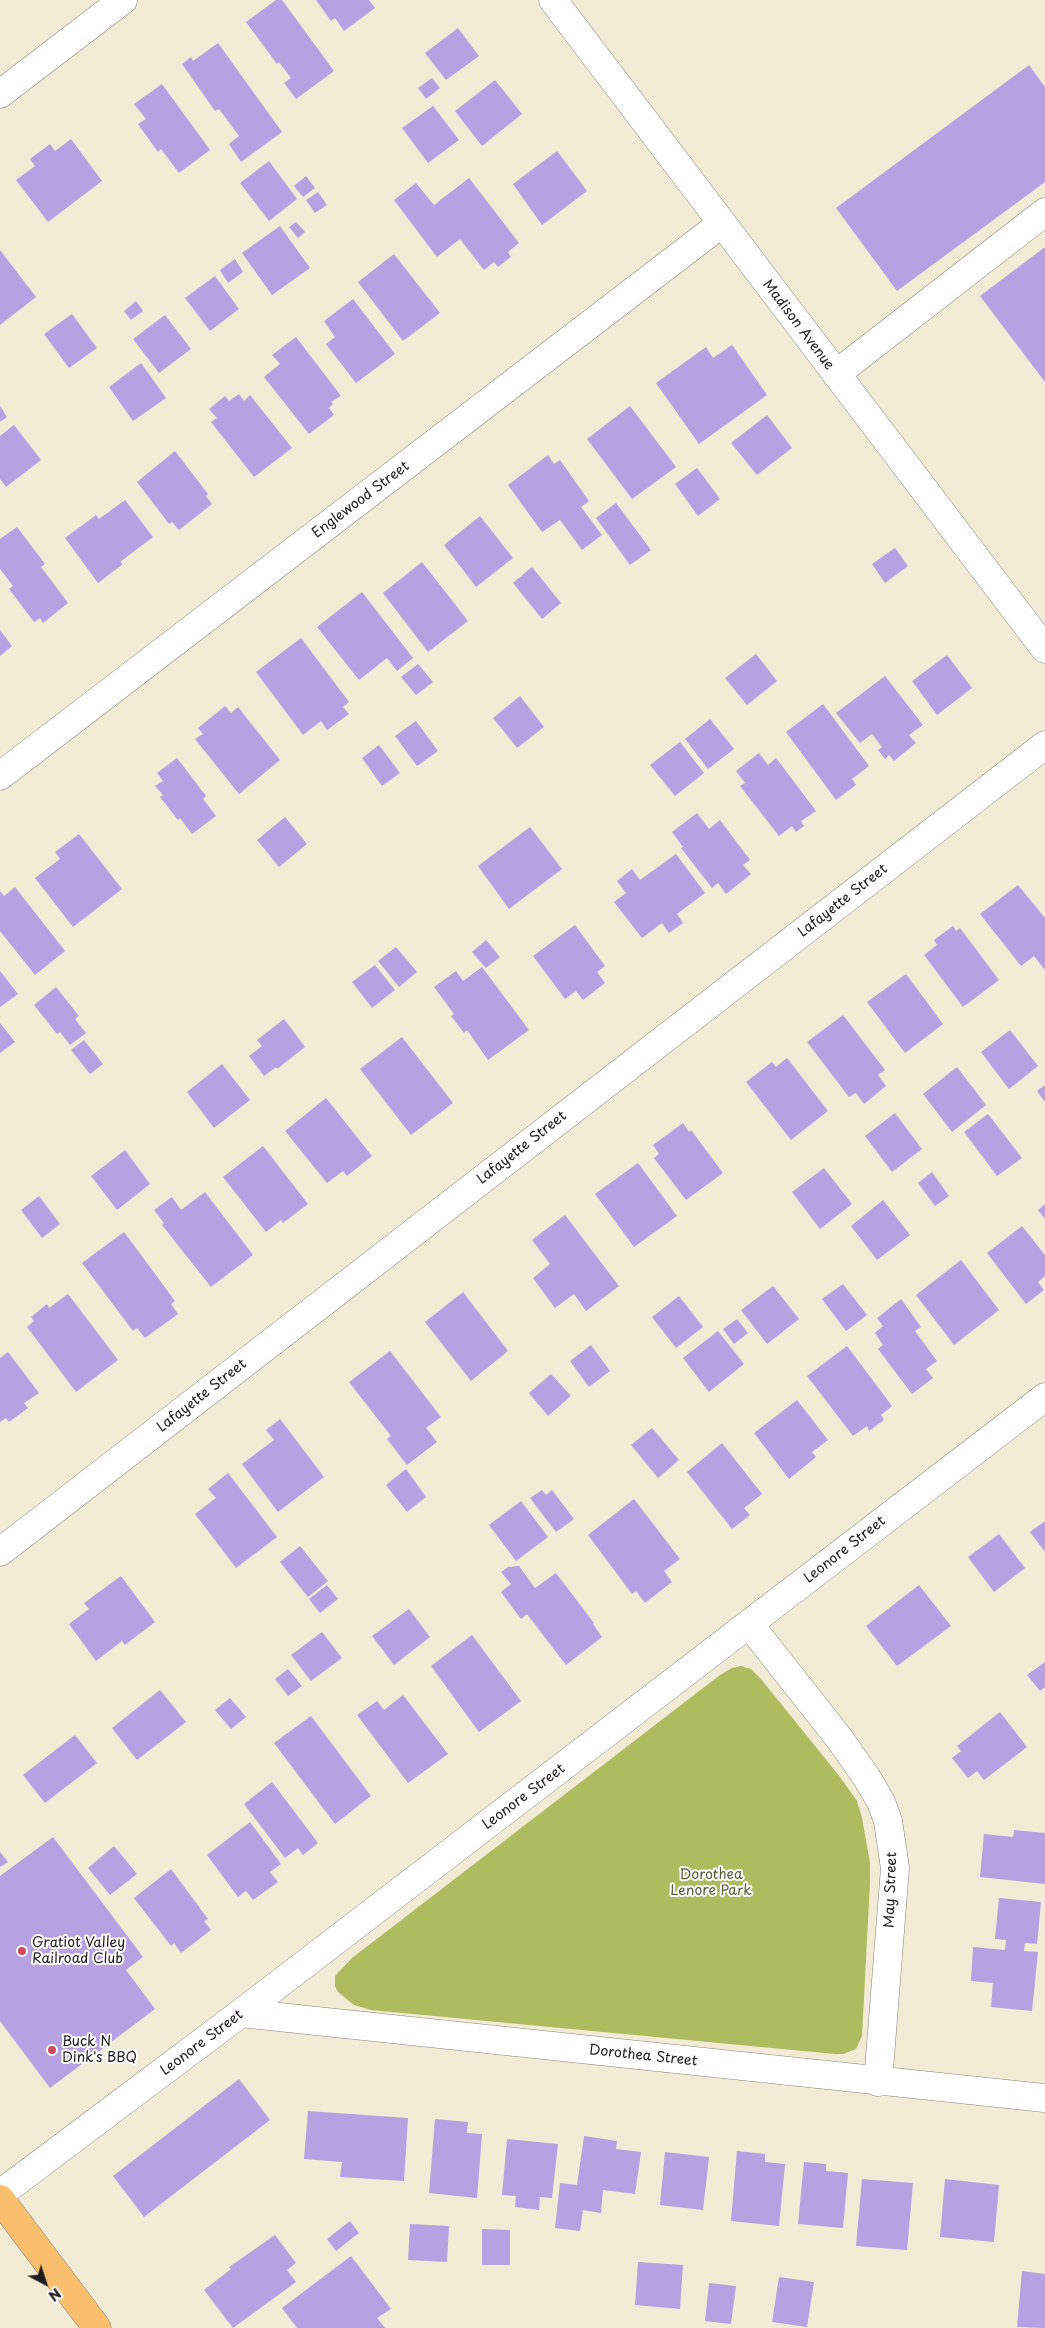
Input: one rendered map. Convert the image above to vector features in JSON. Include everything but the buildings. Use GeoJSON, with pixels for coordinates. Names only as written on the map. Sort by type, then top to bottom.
{"type":"FeatureCollection","features":[{"type":"Feature","properties":{"kind":"main road"},"geometry":{"type":"LineString","coordinates":[[0,2199],[97,2328]]}},
{"type":"Feature","properties":{"kind":"street"},"geometry":{"type":"LineString","coordinates":[[0,94],[123,0]]}},
{"type":"Feature","properties":{"kind":"street","name":"Madison Avenue"},"geometry":{"type":"LineString","coordinates":[[553,0],[1045,649]]}},
{"type":"Feature","properties":{"kind":"street"},"geometry":{"type":"LineString","coordinates":[[836,374],[1045,212]]}},
{"type":"Feature","properties":{"kind":"street","name":"Englewood Street"},"geometry":{"type":"LineString","coordinates":[[0,776],[721,224]]}},
{"type":"Feature","properties":{"kind":"street","name":"Lafayette Street"},"geometry":{"type":"LineString","coordinates":[[0,1552],[1045,745]]}},
{"type":"Feature","properties":{"kind":"street","name":"Leonore Street"},"geometry":{"type":"LineString","coordinates":[[0,2194],[241,2013],[1045,1397]]}},
{"type":"Feature","properties":{"kind":"street","name":"May Street"},"geometry":{"type":"LineString","coordinates":[[749,1624],[839,1738],[867,1778],[881,1802],[888,1820],[895,1868],[878,2082]]}},
{"type":"Feature","properties":{"kind":"street","name":"Dorothea Street"},"geometry":{"type":"LineString","coordinates":[[241,2013],[878,2082],[1045,2098]]}},
{"type":"Feature","properties":{"kind":"green space","name":"Dorothea Lenore Park"},"geometry":{"type":"Polygon","coordinates":[[[741,1666],[751,1669],[761,1679],[857,1801],[870,1863],[870,1882],[862,2036],[856,2049],[843,2054],[835,2054],[371,2010],[354,2005],[338,1992],[335,1986],[335,1976],[352,1958],[720,1675],[732,1668],[741,1666]]]}},
{"type":"Feature","properties":{"kind":"place","name":"Gratiot Valley Railroad Club"},"geometry":{"type":"Point","coordinates":[22,1951]}},
{"type":"Feature","properties":{"kind":"place","name":"Buck N Dink's BBQ"},"geometry":{"type":"Point","coordinates":[52,2050]}}]}
